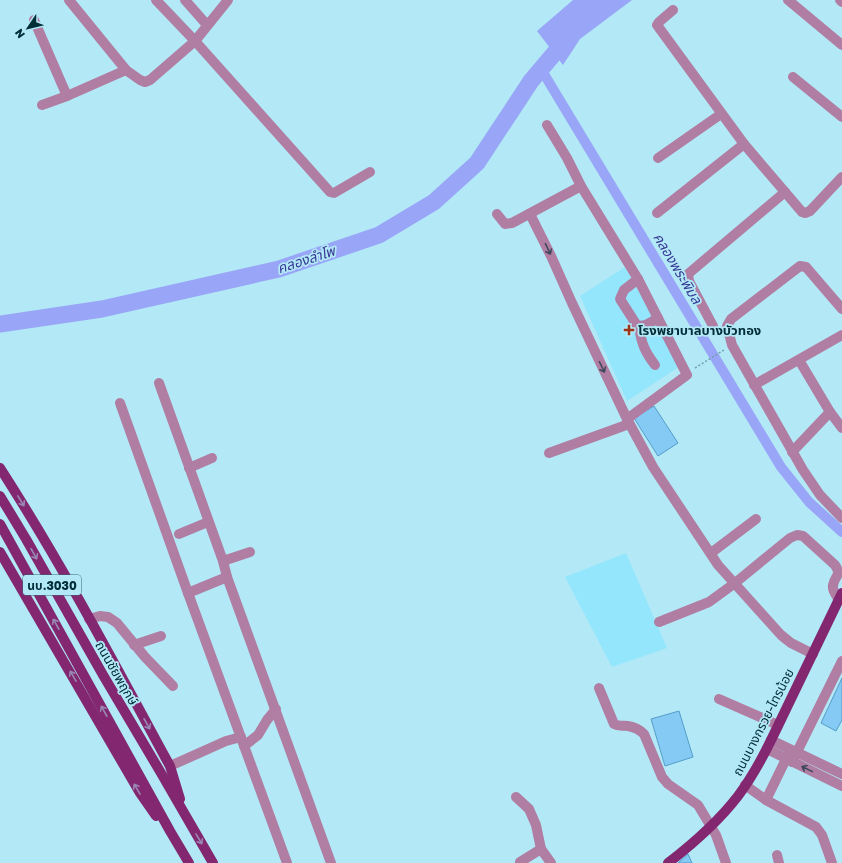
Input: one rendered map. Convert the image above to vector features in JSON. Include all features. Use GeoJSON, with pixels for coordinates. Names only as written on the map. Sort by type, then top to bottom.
{"type":"FeatureCollection","features":[{"type":"Feature","properties":{"kind":"main road"},"geometry":{"type":"LineString","coordinates":[[0,468],[29,513],[90,619],[170,766],[178,789],[184,814]]}},
{"type":"Feature","properties":{"kind":"main road","name":"ถนนชัยพฤกษ์"},"geometry":{"type":"LineString","coordinates":[[0,496],[26,539],[102,675],[213,863]]}},
{"type":"Feature","properties":{"kind":"main road","name":"นบ.3030"},"geometry":{"type":"LineString","coordinates":[[0,524],[189,863]]}},
{"type":"Feature","properties":{"kind":"main road"},"geometry":{"type":"LineString","coordinates":[[0,552],[140,793],[151,810],[170,831]]}},
{"type":"Feature","properties":{"kind":"main road","name":"ถนนบางกรวย-ไทรน้อย"},"geometry":{"type":"LineString","coordinates":[[668,863],[698,840],[745,785],[767,750],[840,596]]}},
{"type":"Feature","properties":{"kind":"street"},"geometry":{"type":"LineString","coordinates":[[69,0],[126,70],[140,80],[146,82],[195,41],[228,0]]}},
{"type":"Feature","properties":{"kind":"street"},"geometry":{"type":"LineString","coordinates":[[156,0],[195,41],[330,192],[334,193],[370,172]]}},
{"type":"Feature","properties":{"kind":"street"},"geometry":{"type":"LineString","coordinates":[[185,0],[207,25]]}},
{"type":"Feature","properties":{"kind":"street"},"geometry":{"type":"LineString","coordinates":[[788,0],[842,45]]}},
{"type":"Feature","properties":{"kind":"street"},"geometry":{"type":"LineString","coordinates":[[673,10],[657,25],[744,144],[802,212],[808,213],[842,177]]}},
{"type":"Feature","properties":{"kind":"street"},"geometry":{"type":"LineString","coordinates":[[34,20],[67,96]]}},
{"type":"Feature","properties":{"kind":"street"},"geometry":{"type":"LineString","coordinates":[[42,105],[67,96],[126,70]]}},
{"type":"Feature","properties":{"kind":"street"},"geometry":{"type":"LineString","coordinates":[[793,77],[842,116]]}},
{"type":"Feature","properties":{"kind":"street"},"geometry":{"type":"LineString","coordinates":[[658,158],[721,114]]}},
{"type":"Feature","properties":{"kind":"street"},"geometry":{"type":"LineString","coordinates":[[547,125],[567,158],[581,186],[638,279],[687,375],[628,421],[549,452]]}},
{"type":"Feature","properties":{"kind":"street"},"geometry":{"type":"LineString","coordinates":[[657,212],[744,144]]}},
{"type":"Feature","properties":{"kind":"street"},"geometry":{"type":"LineString","coordinates":[[497,214],[505,224],[516,222],[581,186]]}},
{"type":"Feature","properties":{"kind":"street"},"geometry":{"type":"LineString","coordinates":[[713,326],[689,281],[688,274],[785,192]]}},
{"type":"Feature","properties":{"kind":"street"},"geometry":{"type":"LineString","coordinates":[[530,214],[628,421],[653,467],[718,565],[780,634],[791,643],[813,654]]}},
{"type":"Feature","properties":{"kind":"street"},"geometry":{"type":"LineString","coordinates":[[842,309],[806,267],[800,266],[730,319],[727,326],[732,345],[792,452],[820,495],[842,518]]}},
{"type":"Feature","properties":{"kind":"street"},"geometry":{"type":"LineString","coordinates":[[638,279],[624,290],[620,299],[636,324],[639,326],[640,340],[647,356],[655,366]]}},
{"type":"Feature","properties":{"kind":"street"},"geometry":{"type":"LineString","coordinates":[[639,326],[644,326],[658,318]]}},
{"type":"Feature","properties":{"kind":"street"},"geometry":{"type":"LineString","coordinates":[[754,385],[842,335]]}},
{"type":"Feature","properties":{"kind":"street"},"geometry":{"type":"LineString","coordinates":[[799,360],[830,412],[842,428]]}},
{"type":"Feature","properties":{"kind":"street"},"geometry":{"type":"LineString","coordinates":[[159,383],[223,561],[227,577],[332,863]]}},
{"type":"Feature","properties":{"kind":"street"},"geometry":{"type":"LineString","coordinates":[[120,403],[287,863]]}},
{"type":"Feature","properties":{"kind":"street"},"geometry":{"type":"LineString","coordinates":[[792,452],[830,412]]}},
{"type":"Feature","properties":{"kind":"street"},"geometry":{"type":"LineString","coordinates":[[189,468],[212,458]]}},
{"type":"Feature","properties":{"kind":"street"},"geometry":{"type":"LineString","coordinates":[[711,553],[756,518]]}},
{"type":"Feature","properties":{"kind":"street"},"geometry":{"type":"LineString","coordinates":[[179,534],[208,522]]}},
{"type":"Feature","properties":{"kind":"street"},"geometry":{"type":"LineString","coordinates":[[659,622],[709,602],[735,583],[790,538],[797,535],[803,536],[839,570],[833,585],[833,590],[840,596]]}},
{"type":"Feature","properties":{"kind":"street"},"geometry":{"type":"LineString","coordinates":[[223,561],[250,552]]}},
{"type":"Feature","properties":{"kind":"street"},"geometry":{"type":"LineString","coordinates":[[188,593],[227,577]]}},
{"type":"Feature","properties":{"kind":"street"},"geometry":{"type":"LineString","coordinates":[[90,619],[100,616],[108,617],[117,623],[134,645],[173,686]]}},
{"type":"Feature","properties":{"kind":"street"},"geometry":{"type":"LineString","coordinates":[[134,645],[161,636]]}},
{"type":"Feature","properties":{"kind":"street"},"geometry":{"type":"LineString","coordinates":[[766,800],[842,661]]}},
{"type":"Feature","properties":{"kind":"street"},"geometry":{"type":"LineString","coordinates":[[599,688],[614,724],[618,726],[629,726],[640,730],[644,734],[662,777],[668,784],[698,805],[711,826],[726,863]]}},
{"type":"Feature","properties":{"kind":"street"},"geometry":{"type":"LineString","coordinates":[[719,699],[778,725]]}},
{"type":"Feature","properties":{"kind":"street"},"geometry":{"type":"LineString","coordinates":[[170,766],[226,741],[242,741],[258,735],[267,720],[276,710]]}},
{"type":"Feature","properties":{"kind":"street"},"geometry":{"type":"LineString","coordinates":[[771,740],[842,774]]}},
{"type":"Feature","properties":{"kind":"street"},"geometry":{"type":"LineString","coordinates":[[767,750],[842,786]]}},
{"type":"Feature","properties":{"kind":"street"},"geometry":{"type":"LineString","coordinates":[[745,785],[766,800],[816,827],[822,835],[832,863]]}},
{"type":"Feature","properties":{"kind":"street"},"geometry":{"type":"LineString","coordinates":[[516,797],[529,809],[536,826],[541,849],[551,863]]}},
{"type":"Feature","properties":{"kind":"street"},"geometry":{"type":"LineString","coordinates":[[520,862],[541,849]]}},
{"type":"Feature","properties":{"kind":"path"},"geometry":{"type":"LineString","coordinates":[[697,366],[727,348]]}},
{"type":"Feature","properties":{"kind":"shaded area"},"geometry":{"type":"Polygon","coordinates":[[[573,0],[632,0],[580,39],[563,65],[537,31],[573,0]]]}},
{"type":"Feature","properties":{"kind":"shaded area","name":"โรงพยาบาลบางบัวทอง"},"geometry":{"type":"Polygon","coordinates":[[[625,267],[682,365],[627,401],[580,296],[625,267]]]}},
{"type":"Feature","properties":{"kind":"shaded area"},"geometry":{"type":"Polygon","coordinates":[[[626,553],[667,648],[612,667],[565,577],[626,553]]]}},
{"type":"Feature","properties":{"kind":"building"},"geometry":{"type":"Polygon","coordinates":[[[654,406],[678,443],[658,456],[634,418],[654,406]]]}},
{"type":"Feature","properties":{"kind":"building"},"geometry":{"type":"Polygon","coordinates":[[[842,678],[842,720],[836,731],[821,723],[842,678]]]}},
{"type":"Feature","properties":{"kind":"building"},"geometry":{"type":"Polygon","coordinates":[[[679,711],[693,757],[665,766],[651,719],[679,711]]]}},
{"type":"Feature","properties":{"kind":"building"},"geometry":{"type":"Polygon","coordinates":[[[688,854],[692,863],[678,863],[688,854]]]}},
{"type":"Feature","properties":{"kind":"waterway","name":"คลองลำโพ"},"geometry":{"type":"LineString","coordinates":[[0,324],[102,309],[279,269],[379,235],[434,202],[477,163],[531,81],[569,36]]}},
{"type":"Feature","properties":{"kind":"waterway","name":"คลองพระพิมล"},"geometry":{"type":"LineString","coordinates":[[541,69],[781,467],[809,502],[842,532]]}},
{"type":"Feature","properties":{"kind":"place","name":"โรงพยาบาลบางบัวทอง"},"geometry":{"type":"Point","coordinates":[629,330]}}]}
